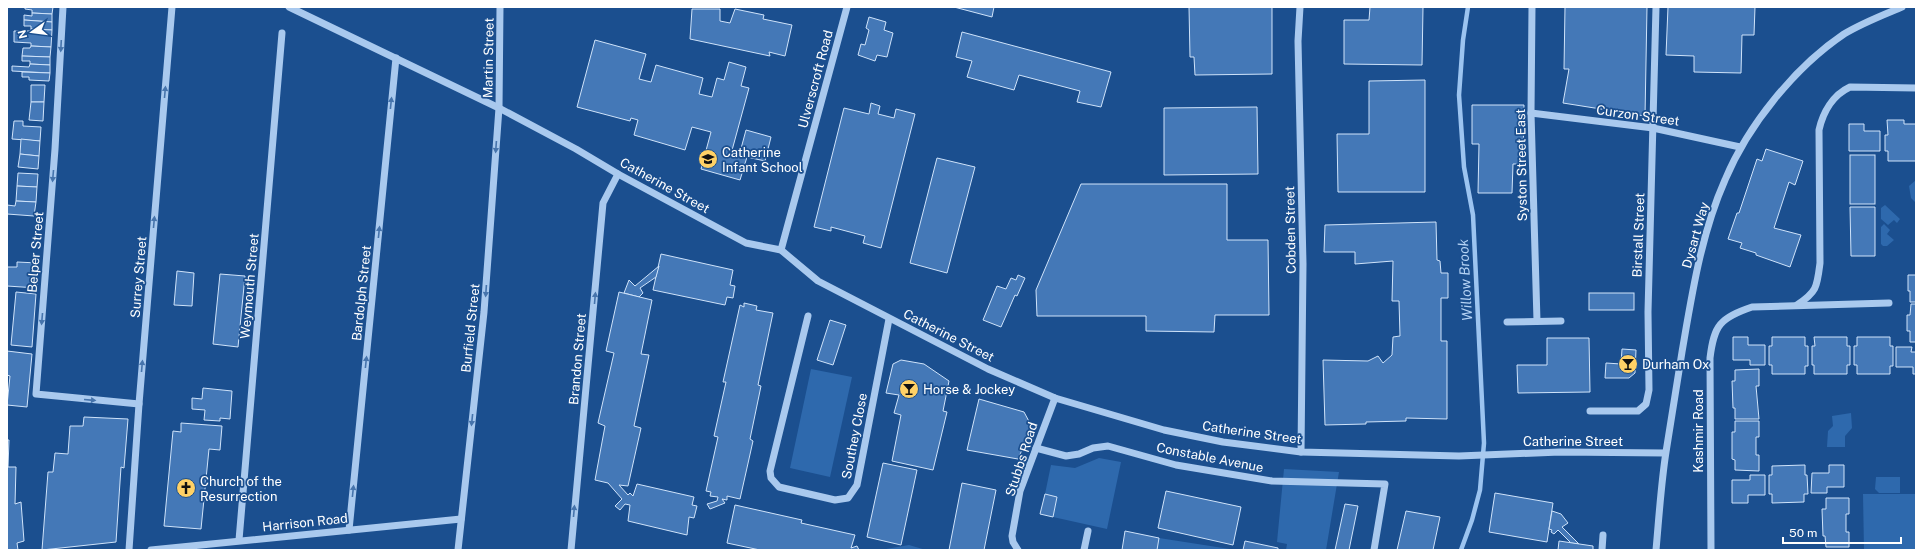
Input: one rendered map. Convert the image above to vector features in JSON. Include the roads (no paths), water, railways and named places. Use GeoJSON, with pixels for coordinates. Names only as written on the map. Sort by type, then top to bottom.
{"type":"FeatureCollection","features":[{"type":"Feature","properties":{"kind":"street","name":"Belper Street"},"geometry":{"type":"LineString","coordinates":[[63,7],[55,149],[36,394],[139,404]]}},
{"type":"Feature","properties":{"kind":"street","name":"Surrey Street"},"geometry":{"type":"LineString","coordinates":[[129,550],[139,404],[172,7]]}},
{"type":"Feature","properties":{"kind":"street","name":"Catherine Street"},"geometry":{"type":"LineString","coordinates":[[288,7],[499,108],[746,243],[781,250],[818,281],[988,369],[1055,398],[1164,430],[1223,442],[1301,452],[1459,456],[1560,452],[1666,453]]}},
{"type":"Feature","properties":{"kind":"street","name":"Martin Street"},"geometry":{"type":"LineString","coordinates":[[499,108],[500,7]]}},
{"type":"Feature","properties":{"kind":"street","name":"Ulverscroft Road"},"geometry":{"type":"LineString","coordinates":[[781,250],[847,7]]}},
{"type":"Feature","properties":{"kind":"street","name":"Cobden Street"},"geometry":{"type":"LineString","coordinates":[[1300,7],[1298,41],[1303,264],[1301,452]]}},
{"type":"Feature","properties":{"kind":"street","name":"Syston Street East"},"geometry":{"type":"LineString","coordinates":[[1532,7],[1531,113],[1537,321]]}},
{"type":"Feature","properties":{"kind":"street","name":"Birstall Street"},"geometry":{"type":"LineString","coordinates":[[1590,412],[1638,411],[1646,404],[1649,390],[1648,312],[1656,7]]}},
{"type":"Feature","properties":{"kind":"street","name":"Dysart Way"},"geometry":{"type":"LineString","coordinates":[[1656,550],[1666,453],[1695,275],[1707,230],[1722,187],[1740,148],[1778,96],[1822,51],[1845,34],[1902,7]]}},
{"type":"Feature","properties":{"kind":"street","name":"Weymouth Street"},"geometry":{"type":"LineString","coordinates":[[239,540],[282,33]]}},
{"type":"Feature","properties":{"kind":"street","name":"Bardolph Street"},"geometry":{"type":"LineString","coordinates":[[350,530],[396,58]]}},
{"type":"Feature","properties":{"kind":"street"},"geometry":{"type":"LineString","coordinates":[[1797,305],[1811,296],[1818,283],[1820,263],[1819,130],[1822,117],[1836,97],[1842,91],[1850,87],[1916,88]]}},
{"type":"Feature","properties":{"kind":"street","name":"Burfield Street"},"geometry":{"type":"LineString","coordinates":[[458,550],[484,312],[499,108]]}},
{"type":"Feature","properties":{"kind":"street","name":"Curzon Street"},"geometry":{"type":"LineString","coordinates":[[1531,113],[1653,128],[1740,148]]}},
{"type":"Feature","properties":{"kind":"street","name":"Brandon Street"},"geometry":{"type":"LineString","coordinates":[[571,550],[603,203],[618,174]]}},
{"type":"Feature","properties":{"kind":"street","name":"Kashmir Road"},"geometry":{"type":"LineString","coordinates":[[1711,550],[1710,358],[1716,330],[1723,321],[1732,314],[1752,307],[1889,303]]}},
{"type":"Feature","properties":{"kind":"street","name":"Southey Close"},"geometry":{"type":"LineString","coordinates":[[808,316],[770,471],[771,478],[779,488],[835,500],[848,498],[857,485],[889,319]]}},
{"type":"Feature","properties":{"kind":"street"},"geometry":{"type":"LineString","coordinates":[[1507,322],[1561,321]]}},
{"type":"Feature","properties":{"kind":"street","name":"Stubbs Road"},"geometry":{"type":"LineString","coordinates":[[1018,550],[1012,542],[1012,536],[1020,492],[1055,398]]}},
{"type":"Feature","properties":{"kind":"street","name":"Constable Avenue"},"geometry":{"type":"LineString","coordinates":[[1036,448],[1066,456],[1079,454],[1093,448],[1108,446],[1176,465],[1272,481],[1385,484],[1374,550]]}},
{"type":"Feature","properties":{"kind":"street","name":"Harrison Road"},"geometry":{"type":"LineString","coordinates":[[151,550],[461,519]]}},
{"type":"Feature","properties":{"kind":"street"},"geometry":{"type":"LineString","coordinates":[[1084,550],[1088,531]]}},
{"type":"Feature","properties":{"kind":"street"},"geometry":{"type":"LineString","coordinates":[[1602,550],[1604,535]]}},
{"type":"Feature","properties":{"kind":"waterway","name":"Willow Brook"},"geometry":{"type":"LineString","coordinates":[[1461,550],[1472,520],[1480,490],[1484,443],[1473,215],[1464,167],[1459,95],[1463,40],[1468,7]]}},
{"type":"Feature","properties":{"kind":"place","name":"Catherine Infant School"},"geometry":{"type":"Point","coordinates":[708,159]}},
{"type":"Feature","properties":{"kind":"place","name":"Durham Ox"},"geometry":{"type":"Point","coordinates":[1628,364]}},
{"type":"Feature","properties":{"kind":"place","name":"Horse & Jockey"},"geometry":{"type":"Point","coordinates":[909,389]}},
{"type":"Feature","properties":{"kind":"place","name":"Church of the Resurrection"},"geometry":{"type":"Point","coordinates":[186,488]}}]}
